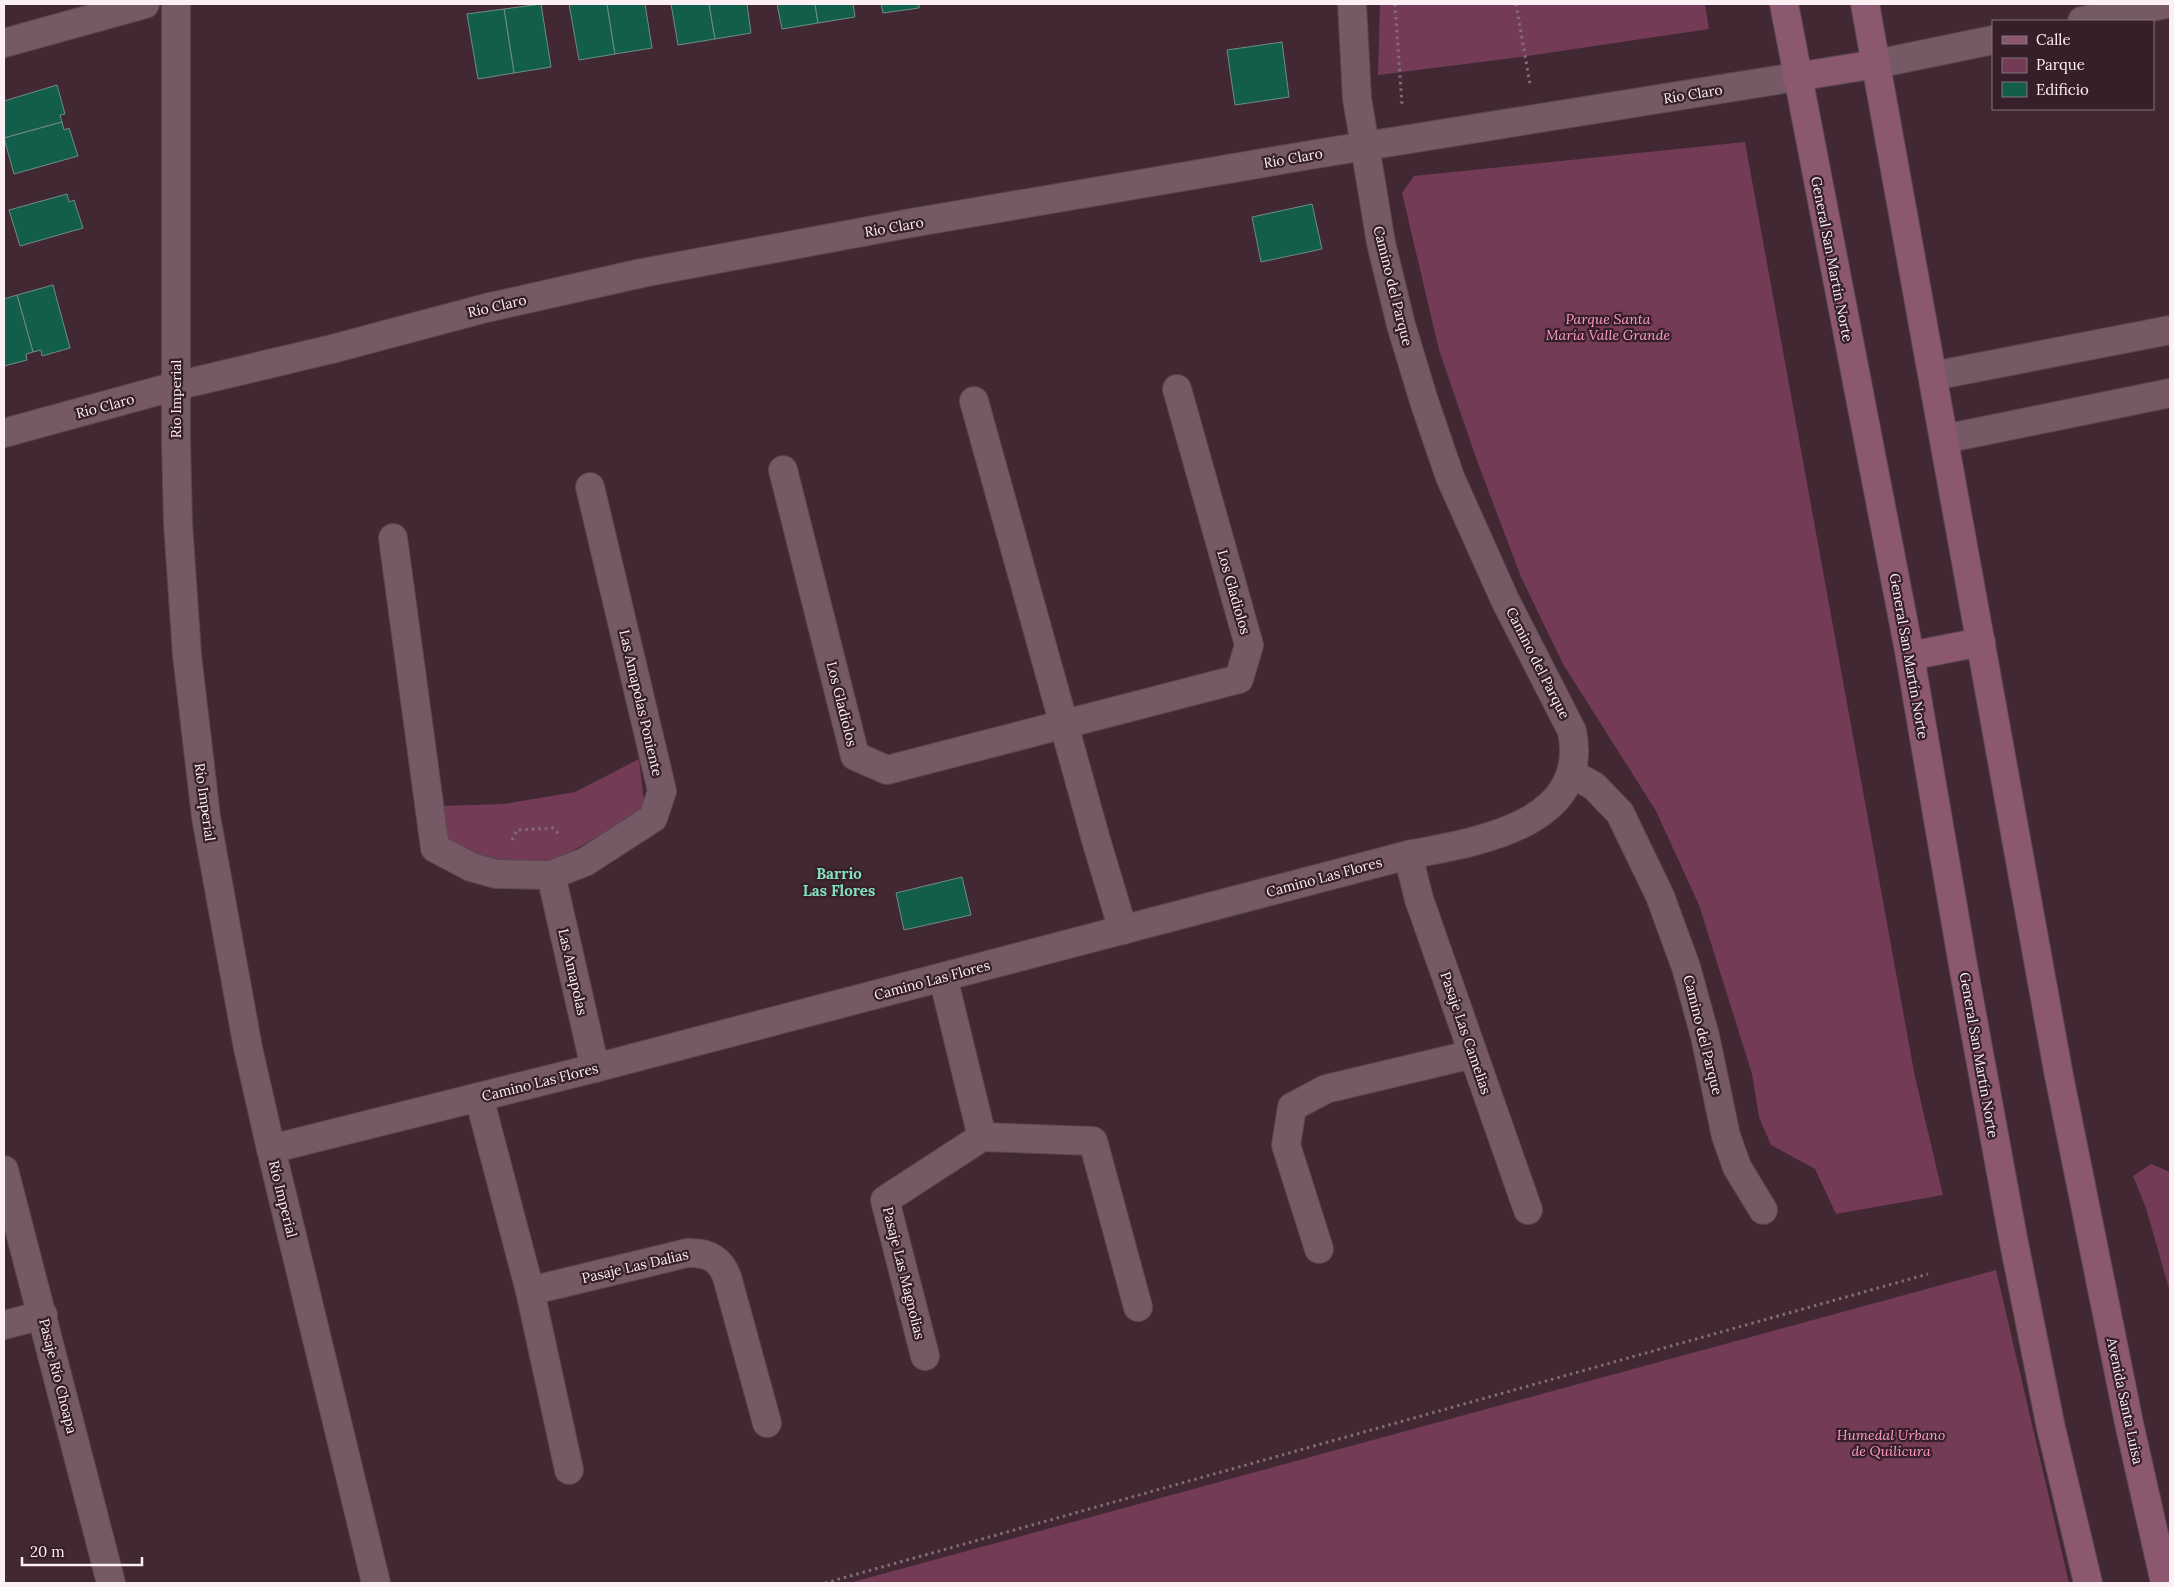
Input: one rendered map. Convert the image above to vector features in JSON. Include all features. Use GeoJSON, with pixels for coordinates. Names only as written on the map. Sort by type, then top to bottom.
{"type":"FeatureCollection","features":[{"type":"Feature","properties":{"kind":"main road","name":"General San Martín Norte"},"geometry":{"type":"LineString","coordinates":[[1784,4],[1796,77],[1910,656],[1964,970],[2013,1238],[2051,1428],[2088,1583]]}},
{"type":"Feature","properties":{"kind":"main road"},"geometry":{"type":"LineString","coordinates":[[1865,4],[1981,642],[1910,656]]}},
{"type":"Feature","properties":{"kind":"main road"},"geometry":{"type":"LineString","coordinates":[[1796,77],[1876,64]]}},
{"type":"Feature","properties":{"kind":"main road","name":"Avenida Santa Luisa"},"geometry":{"type":"LineString","coordinates":[[1981,642],[2059,1076],[2165,1583]]}},
{"type":"Feature","properties":{"kind":"street"},"geometry":{"type":"LineString","coordinates":[[4,43],[145,4]]}},
{"type":"Feature","properties":{"kind":"street","name":"Río Imperial"},"geometry":{"type":"LineString","coordinates":[[176,4],[178,523],[182,590],[206,817],[237,990],[270,1149],[376,1583]]}},
{"type":"Feature","properties":{"kind":"street","name":"Camino del Parque"},"geometry":{"type":"LineString","coordinates":[[1352,4],[1357,98],[1364,147],[1384,252],[1401,324],[1424,401],[1450,477],[1505,600],[1572,731],[1576,748],[1572,774],[1594,786],[1620,813],[1660,896],[1686,967],[1706,1036],[1726,1136],[1737,1166],[1763,1210]]}},
{"type":"Feature","properties":{"kind":"street"},"geometry":{"type":"LineString","coordinates":[[2087,20],[2166,4]]}},
{"type":"Feature","properties":{"kind":"street"},"geometry":{"type":"LineString","coordinates":[[1876,64],[1992,40]]}},
{"type":"Feature","properties":{"kind":"street","name":"Río Claro"},"geometry":{"type":"LineString","coordinates":[[4,433],[176,386],[332,349],[486,308],[642,273],[902,225],[1405,140],[1796,77]]}},
{"type":"Feature","properties":{"kind":"street"},"geometry":{"type":"LineString","coordinates":[[1932,376],[2170,330]]}},
{"type":"Feature","properties":{"kind":"street","name":"Los Gladiolos"},"geometry":{"type":"LineString","coordinates":[[783,470],[855,756],[887,770],[1238,679],[1248,645],[1177,389]]}},
{"type":"Feature","properties":{"kind":"street"},"geometry":{"type":"LineString","coordinates":[[1944,439],[2170,393]]}},
{"type":"Feature","properties":{"kind":"street"},"geometry":{"type":"LineString","coordinates":[[974,401],[1063,725],[1123,930]]}},
{"type":"Feature","properties":{"kind":"street","name":"Las Amapolas Poniente"},"geometry":{"type":"LineString","coordinates":[[393,538],[435,848],[471,867],[496,874],[551,876],[585,862],[653,818],[662,791],[590,487]]}},
{"type":"Feature","properties":{"kind":"street","name":"Camino Las Flores"},"geometry":{"type":"LineString","coordinates":[[270,1149],[595,1068],[1408,855],[1497,836],[1541,812],[1560,794],[1572,774]]}},
{"type":"Feature","properties":{"kind":"street","name":"Pasaje Las Camelias"},"geometry":{"type":"LineString","coordinates":[[1408,855],[1419,899],[1528,1210]]}},
{"type":"Feature","properties":{"kind":"street","name":"Las Amapolas"},"geometry":{"type":"LineString","coordinates":[[551,876],[595,1068]]}},
{"type":"Feature","properties":{"kind":"street"},"geometry":{"type":"LineString","coordinates":[[943,977],[982,1137],[1093,1141],[1138,1307]]}},
{"type":"Feature","properties":{"kind":"street"},"geometry":{"type":"LineString","coordinates":[[1319,1249],[1286,1145],[1292,1107],[1326,1089],[1473,1054]]}},
{"type":"Feature","properties":{"kind":"street"},"geometry":{"type":"LineString","coordinates":[[479,1097],[530,1291],[569,1470]]}},
{"type":"Feature","properties":{"kind":"street","name":"Pasaje Las Magnolias"},"geometry":{"type":"LineString","coordinates":[[925,1356],[885,1200],[982,1137]]}},
{"type":"Feature","properties":{"kind":"street","name":"Pasaje Río Choapa"},"geometry":{"type":"LineString","coordinates":[[4,1170],[111,1583]]}},
{"type":"Feature","properties":{"kind":"street","name":"Pasaje Las Dalias"},"geometry":{"type":"LineString","coordinates":[[530,1291],[687,1253],[699,1252],[711,1256],[718,1261],[728,1277],[766,1423]]}},
{"type":"Feature","properties":{"kind":"street"},"geometry":{"type":"LineString","coordinates":[[4,1325],[43,1315]]}},
{"type":"Feature","properties":{"kind":"path"},"geometry":{"type":"LineString","coordinates":[[1395,4],[1405,140]]}},
{"type":"Feature","properties":{"kind":"path"},"geometry":{"type":"LineString","coordinates":[[1516,4],[1536,119]]}},
{"type":"Feature","properties":{"kind":"path"},"geometry":{"type":"LineString","coordinates":[[825,1583],[1928,1274]]}},
{"type":"Feature","properties":{"kind":"green space"},"geometry":{"type":"Polygon","coordinates":[[[1380,4],[1705,4],[1709,29],[1521,57],[1378,75],[1380,4]]]}},
{"type":"Feature","properties":{"kind":"green space","name":"Parque Santa María Valle Grande"},"geometry":{"type":"Polygon","coordinates":[[[1745,142],[1915,1077],[1943,1195],[1836,1214],[1815,1169],[1771,1145],[1759,1117],[1752,1074],[1699,905],[1656,811],[1563,664],[1521,577],[1476,458],[1439,350],[1402,193],[1414,176],[1745,142]]]}},
{"type":"Feature","properties":{"kind":"green space"},"geometry":{"type":"Polygon","coordinates":[[[639,759],[645,810],[549,864],[500,862],[445,844],[440,806],[504,804],[575,792],[639,759]]]}},
{"type":"Feature","properties":{"kind":"green space"},"geometry":{"type":"Polygon","coordinates":[[[2151,1164],[2170,1172],[2170,1292],[2146,1208],[2133,1176],[2151,1164]]]}},
{"type":"Feature","properties":{"kind":"green space","name":"Humedal Urbano de Quilicura"},"geometry":{"type":"Polygon","coordinates":[[[1996,1270],[2069,1583],[849,1583],[1996,1270]]]}},
{"type":"Feature","properties":{"kind":"building"},"geometry":{"type":"Polygon","coordinates":[[[541,4],[551,67],[514,73],[504,9],[541,4]]]}},
{"type":"Feature","properties":{"kind":"building"},"geometry":{"type":"Polygon","coordinates":[[[569,4],[607,4],[615,54],[579,60],[569,4]]]}},
{"type":"Feature","properties":{"kind":"building"},"geometry":{"type":"Polygon","coordinates":[[[607,4],[645,4],[652,48],[615,54],[607,4]]]}},
{"type":"Feature","properties":{"kind":"building"},"geometry":{"type":"Polygon","coordinates":[[[671,4],[709,4],[715,39],[678,45],[671,4]]]}},
{"type":"Feature","properties":{"kind":"building"},"geometry":{"type":"Polygon","coordinates":[[[709,4],[747,4],[751,33],[715,39],[709,4]]]}},
{"type":"Feature","properties":{"kind":"building"},"geometry":{"type":"Polygon","coordinates":[[[777,4],[815,4],[818,23],[782,29],[777,4]]]}},
{"type":"Feature","properties":{"kind":"building"},"geometry":{"type":"Polygon","coordinates":[[[815,4],[853,4],[855,17],[818,23],[815,4]]]}},
{"type":"Feature","properties":{"kind":"building"},"geometry":{"type":"Polygon","coordinates":[[[881,4],[919,4],[919,8],[883,13],[881,4]]]}},
{"type":"Feature","properties":{"kind":"building"},"geometry":{"type":"Polygon","coordinates":[[[504,9],[514,73],[478,79],[467,14],[504,9]]]}},
{"type":"Feature","properties":{"kind":"building"},"geometry":{"type":"Polygon","coordinates":[[[1282,42],[1289,97],[1235,105],[1227,50],[1282,42]]]}},
{"type":"Feature","properties":{"kind":"building"},"geometry":{"type":"Polygon","coordinates":[[[57,85],[65,114],[60,115],[62,122],[4,138],[4,101],[57,85]]]}},
{"type":"Feature","properties":{"kind":"building"},"geometry":{"type":"Polygon","coordinates":[[[62,122],[64,130],[69,128],[78,156],[14,174],[4,138],[62,122]]]}},
{"type":"Feature","properties":{"kind":"building"},"geometry":{"type":"Polygon","coordinates":[[[67,194],[69,202],[74,200],[83,228],[20,246],[9,210],[67,194]]]}},
{"type":"Feature","properties":{"kind":"building"},"geometry":{"type":"Polygon","coordinates":[[[1312,204],[1322,249],[1261,262],[1252,217],[1312,204]]]}},
{"type":"Feature","properties":{"kind":"building"},"geometry":{"type":"Polygon","coordinates":[[[53,285],[70,348],[42,356],[41,350],[33,352],[17,295],[53,285]]]}},
{"type":"Feature","properties":{"kind":"building"},"geometry":{"type":"Polygon","coordinates":[[[17,295],[33,352],[26,354],[27,360],[4,366],[4,299],[17,295]]]}},
{"type":"Feature","properties":{"kind":"building"},"geometry":{"type":"Polygon","coordinates":[[[962,877],[971,915],[904,930],[896,893],[962,877]]]}},
{"type":"Feature","properties":{"kind":"district","name":"Barrio Las Flores"},"geometry":{"type":"Point","coordinates":[839,882]}}]}
